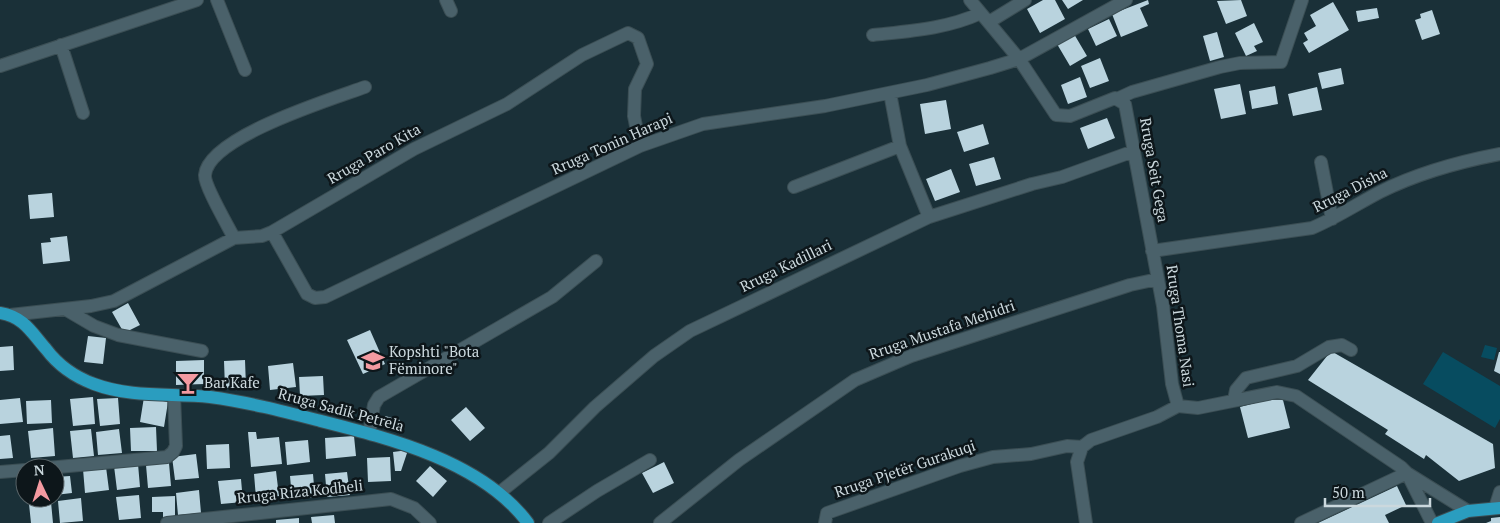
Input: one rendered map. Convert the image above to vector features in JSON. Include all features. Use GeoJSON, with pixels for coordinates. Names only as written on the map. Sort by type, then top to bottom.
{"type":"FeatureCollection","features":[{"type":"Feature","properties":{"kind":"main road","name":"Rruga Sadik Petrela"},"geometry":{"type":"LineString","coordinates":[[5,314],[29,326],[57,361],[78,378],[123,392],[208,397],[253,404],[369,433],[427,453],[499,493],[528,523]]}},
{"type":"Feature","properties":{"kind":"main road"},"geometry":{"type":"LineString","coordinates":[[1444,522],[1468,511],[1498,508]]}},
{"type":"Feature","properties":{"kind":"street"},"geometry":{"type":"LineString","coordinates":[[0,66],[196,0]]}},
{"type":"Feature","properties":{"kind":"street"},"geometry":{"type":"LineString","coordinates":[[217,0],[244,70]]}},
{"type":"Feature","properties":{"kind":"street"},"geometry":{"type":"LineString","coordinates":[[970,0],[1019,59],[1052,110],[1060,117],[1070,116],[1111,98],[1119,98],[1132,92],[1220,67],[1240,63],[1281,62],[1302,0]]}},
{"type":"Feature","properties":{"kind":"street"},"geometry":{"type":"LineString","coordinates":[[873,35],[939,27],[985,17],[1025,0]]}},
{"type":"Feature","properties":{"kind":"street","name":"Rruga Tonin Harapi"},"geometry":{"type":"LineString","coordinates":[[272,232],[307,294],[320,298],[640,146],[703,124],[825,106],[890,93],[1019,59],[1126,0]]}},
{"type":"Feature","properties":{"kind":"street","name":"Rruga Paro Kita"},"geometry":{"type":"LineString","coordinates":[[5,314],[64,309],[114,301],[234,238],[262,236],[272,232],[414,149],[507,104],[582,55],[628,32],[638,38],[647,64],[635,89],[634,96],[634,116],[640,146]]}},
{"type":"Feature","properties":{"kind":"street"},"geometry":{"type":"LineString","coordinates":[[61,44],[83,113]]}},
{"type":"Feature","properties":{"kind":"street"},"geometry":{"type":"LineString","coordinates":[[234,238],[206,182],[207,169],[215,157],[230,144],[254,130],[365,87]]}},
{"type":"Feature","properties":{"kind":"street"},"geometry":{"type":"LineString","coordinates":[[890,93],[900,146],[929,217]]}},
{"type":"Feature","properties":{"kind":"street","name":"Rruga Seit Gega"},"geometry":{"type":"LineString","coordinates":[[1119,98],[1126,109],[1152,250]]}},
{"type":"Feature","properties":{"kind":"street"},"geometry":{"type":"LineString","coordinates":[[794,187],[900,146]]}},
{"type":"Feature","properties":{"kind":"street","name":"Rruga Kadillari"},"geometry":{"type":"LineString","coordinates":[[499,493],[549,453],[595,407],[672,341],[690,331],[929,217],[1032,184],[1062,177],[1134,151]]}},
{"type":"Feature","properties":{"kind":"street","name":"Rruga Disha"},"geometry":{"type":"LineString","coordinates":[[1152,250],[1312,228],[1380,192],[1432,170],[1500,154]]}},
{"type":"Feature","properties":{"kind":"street"},"geometry":{"type":"LineString","coordinates":[[1321,162],[1332,219]]}},
{"type":"Feature","properties":{"kind":"street","name":"Rruga Thoma Nasi"},"geometry":{"type":"LineString","coordinates":[[1152,250],[1158,279],[1172,384],[1178,406]]}},
{"type":"Feature","properties":{"kind":"street"},"geometry":{"type":"LineString","coordinates":[[369,433],[374,405],[379,397],[552,297],[596,261]]}},
{"type":"Feature","properties":{"kind":"street","name":"Rruga Mustafa Mehidri"},"geometry":{"type":"LineString","coordinates":[[660,523],[739,460],[872,371],[910,356],[1112,291],[1158,279]]}},
{"type":"Feature","properties":{"kind":"street"},"geometry":{"type":"LineString","coordinates":[[64,309],[94,326],[118,335],[202,351]]}},
{"type":"Feature","properties":{"kind":"street"},"geometry":{"type":"LineString","coordinates":[[1234,400],[1236,390],[1246,378],[1297,366],[1329,347],[1342,345],[1351,350]]}},
{"type":"Feature","properties":{"kind":"street"},"geometry":{"type":"LineString","coordinates":[[1086,523],[1077,462],[1082,447],[1091,440],[1157,417],[1178,406],[1198,408],[1278,392],[1296,396],[1393,460],[1407,473],[1468,511]]}},
{"type":"Feature","properties":{"kind":"street"},"geometry":{"type":"LineString","coordinates":[[65,466],[167,456],[173,452],[176,446],[174,396]]}},
{"type":"Feature","properties":{"kind":"street","name":"Rruga Pjetër Gurakuqi"},"geometry":{"type":"LineString","coordinates":[[826,518],[960,466],[986,459],[1031,454],[1067,446],[1082,447]]}},
{"type":"Feature","properties":{"kind":"street"},"geometry":{"type":"LineString","coordinates":[[549,523],[597,491],[650,460]]}},
{"type":"Feature","properties":{"kind":"street"},"geometry":{"type":"LineString","coordinates":[[0,472],[15,471]]}},
{"type":"Feature","properties":{"kind":"street"},"geometry":{"type":"LineString","coordinates":[[1301,523],[1407,473]]}},
{"type":"Feature","properties":{"kind":"street"},"geometry":{"type":"LineString","coordinates":[[1407,473],[1432,523]]}},
{"type":"Feature","properties":{"kind":"street"},"geometry":{"type":"LineString","coordinates":[[1498,508],[1500,492]]}},
{"type":"Feature","properties":{"kind":"street","name":"Rruga Riza Kodheli"},"geometry":{"type":"LineString","coordinates":[[167,523],[391,499],[414,508],[430,523]]}},
{"type":"Feature","properties":{"kind":"shaded area"},"geometry":{"type":"Polygon","coordinates":[[[1485,345],[1497,348],[1494,360],[1481,357],[1485,345]]]}},
{"type":"Feature","properties":{"kind":"shaded area"},"geometry":{"type":"Polygon","coordinates":[[[1443,352],[1500,386],[1500,419],[1495,428],[1423,384],[1443,352]]]}},
{"type":"Feature","properties":{"kind":"building"},"geometry":{"type":"Polygon","coordinates":[[[1043,0],[1055,0],[1065,19],[1040,33],[1027,9],[1043,0]]]}},
{"type":"Feature","properties":{"kind":"building"},"geometry":{"type":"Polygon","coordinates":[[[1062,0],[1083,0],[1068,9],[1062,0]]]}},
{"type":"Feature","properties":{"kind":"building"},"geometry":{"type":"Polygon","coordinates":[[[1148,0],[1149,4],[1140,8],[1148,26],[1121,37],[1112,14],[1148,0]]]}},
{"type":"Feature","properties":{"kind":"building"},"geometry":{"type":"Polygon","coordinates":[[[1241,0],[1247,16],[1226,24],[1217,1],[1241,0]]]}},
{"type":"Feature","properties":{"kind":"building"},"geometry":{"type":"Polygon","coordinates":[[[1333,2],[1349,30],[1309,53],[1303,43],[1308,40],[1304,33],[1316,26],[1310,15],[1333,2]]]}},
{"type":"Feature","properties":{"kind":"building"},"geometry":{"type":"Polygon","coordinates":[[[1377,8],[1379,18],[1358,22],[1356,11],[1377,8]]]}},
{"type":"Feature","properties":{"kind":"building"},"geometry":{"type":"Polygon","coordinates":[[[1432,10],[1440,34],[1422,40],[1415,20],[1421,18],[1420,14],[1432,10]]]}},
{"type":"Feature","properties":{"kind":"building"},"geometry":{"type":"Polygon","coordinates":[[[1109,19],[1117,36],[1096,46],[1088,29],[1109,19]]]}},
{"type":"Feature","properties":{"kind":"building"},"geometry":{"type":"Polygon","coordinates":[[[1254,23],[1263,42],[1254,46],[1257,51],[1246,56],[1235,33],[1254,23]]]}},
{"type":"Feature","properties":{"kind":"building"},"geometry":{"type":"Polygon","coordinates":[[[1217,32],[1224,57],[1210,61],[1203,36],[1217,32]]]}},
{"type":"Feature","properties":{"kind":"building"},"geometry":{"type":"Polygon","coordinates":[[[1074,34],[1087,56],[1070,66],[1057,44],[1074,34]]]}},
{"type":"Feature","properties":{"kind":"building"},"geometry":{"type":"Polygon","coordinates":[[[1100,58],[1109,81],[1090,88],[1081,66],[1100,58]]]}},
{"type":"Feature","properties":{"kind":"building"},"geometry":{"type":"Polygon","coordinates":[[[1341,68],[1344,84],[1322,89],[1318,73],[1341,68]]]}},
{"type":"Feature","properties":{"kind":"building"},"geometry":{"type":"Polygon","coordinates":[[[1080,77],[1087,97],[1068,104],[1061,85],[1080,77]]]}},
{"type":"Feature","properties":{"kind":"building"},"geometry":{"type":"Polygon","coordinates":[[[1240,84],[1246,114],[1221,119],[1214,89],[1240,84]]]}},
{"type":"Feature","properties":{"kind":"building"},"geometry":{"type":"Polygon","coordinates":[[[1275,86],[1278,104],[1252,109],[1249,91],[1275,86]]]}},
{"type":"Feature","properties":{"kind":"building"},"geometry":{"type":"Polygon","coordinates":[[[1317,87],[1322,110],[1293,116],[1288,94],[1317,87]]]}},
{"type":"Feature","properties":{"kind":"building"},"geometry":{"type":"Polygon","coordinates":[[[946,100],[951,129],[925,134],[920,104],[946,100]]]}},
{"type":"Feature","properties":{"kind":"building"},"geometry":{"type":"Polygon","coordinates":[[[1107,118],[1115,138],[1088,149],[1080,128],[1107,118]]]}},
{"type":"Feature","properties":{"kind":"building"},"geometry":{"type":"Polygon","coordinates":[[[983,124],[989,144],[964,152],[957,132],[983,124]]]}},
{"type":"Feature","properties":{"kind":"building"},"geometry":{"type":"Polygon","coordinates":[[[994,157],[1001,179],[976,186],[969,164],[994,157]]]}},
{"type":"Feature","properties":{"kind":"building"},"geometry":{"type":"Polygon","coordinates":[[[951,169],[960,192],[935,201],[926,179],[951,169]]]}},
{"type":"Feature","properties":{"kind":"building"},"geometry":{"type":"Polygon","coordinates":[[[52,193],[54,217],[30,219],[28,195],[52,193]]]}},
{"type":"Feature","properties":{"kind":"building"},"geometry":{"type":"Polygon","coordinates":[[[67,236],[70,261],[43,264],[41,243],[51,242],[50,238],[67,236]]]}},
{"type":"Feature","properties":{"kind":"building"},"geometry":{"type":"Polygon","coordinates":[[[128,303],[140,325],[124,333],[112,312],[128,303]]]}},
{"type":"Feature","properties":{"kind":"building"},"geometry":{"type":"Polygon","coordinates":[[[370,330],[385,364],[363,374],[347,340],[370,330]]]}},
{"type":"Feature","properties":{"kind":"building"},"geometry":{"type":"Polygon","coordinates":[[[88,336],[106,338],[103,364],[84,362],[88,336]]]}},
{"type":"Feature","properties":{"kind":"building"},"geometry":{"type":"Polygon","coordinates":[[[13,346],[14,370],[0,371],[0,347],[13,346]]]}},
{"type":"Feature","properties":{"kind":"building"},"geometry":{"type":"Polygon","coordinates":[[[1331,351],[1493,444],[1495,468],[1459,481],[1426,455],[1424,459],[1385,434],[1388,430],[1308,380],[1331,351]]]}},
{"type":"Feature","properties":{"kind":"building"},"geometry":{"type":"Polygon","coordinates":[[[1500,352],[1500,374],[1494,371],[1500,352]]]}},
{"type":"Feature","properties":{"kind":"building"},"geometry":{"type":"Polygon","coordinates":[[[204,360],[204,384],[176,385],[176,361],[204,360]]]}},
{"type":"Feature","properties":{"kind":"building"},"geometry":{"type":"Polygon","coordinates":[[[245,360],[246,387],[225,388],[224,361],[245,360]]]}},
{"type":"Feature","properties":{"kind":"building"},"geometry":{"type":"Polygon","coordinates":[[[293,363],[296,387],[270,390],[268,366],[293,363]]]}},
{"type":"Feature","properties":{"kind":"building"},"geometry":{"type":"Polygon","coordinates":[[[323,376],[324,395],[300,396],[299,377],[323,376]]]}},
{"type":"Feature","properties":{"kind":"building"},"geometry":{"type":"Polygon","coordinates":[[[1282,396],[1290,428],[1248,438],[1240,407],[1282,396]]]}},
{"type":"Feature","properties":{"kind":"building"},"geometry":{"type":"Polygon","coordinates":[[[93,397],[95,424],[73,426],[70,399],[93,397]]]}},
{"type":"Feature","properties":{"kind":"building"},"geometry":{"type":"Polygon","coordinates":[[[144,397],[168,402],[164,427],[140,422],[144,397]]]}},
{"type":"Feature","properties":{"kind":"building"},"geometry":{"type":"Polygon","coordinates":[[[20,398],[23,422],[0,424],[0,400],[20,398]]]}},
{"type":"Feature","properties":{"kind":"building"},"geometry":{"type":"Polygon","coordinates":[[[118,398],[120,424],[100,426],[97,399],[118,398]]]}},
{"type":"Feature","properties":{"kind":"building"},"geometry":{"type":"Polygon","coordinates":[[[51,400],[52,423],[27,424],[26,401],[51,400]]]}},
{"type":"Feature","properties":{"kind":"building"},"geometry":{"type":"Polygon","coordinates":[[[466,407],[485,428],[470,441],[451,420],[466,407]]]}},
{"type":"Feature","properties":{"kind":"building"},"geometry":{"type":"Polygon","coordinates":[[[385,416],[400,420],[397,431],[383,427],[385,416]]]}},
{"type":"Feature","properties":{"kind":"building"},"geometry":{"type":"Polygon","coordinates":[[[156,427],[157,451],[131,451],[130,428],[156,427]]]}},
{"type":"Feature","properties":{"kind":"building"},"geometry":{"type":"Polygon","coordinates":[[[53,428],[55,456],[31,458],[28,431],[53,428]]]}},
{"type":"Feature","properties":{"kind":"building"},"geometry":{"type":"Polygon","coordinates":[[[91,429],[94,456],[73,458],[70,431],[91,429]]]}},
{"type":"Feature","properties":{"kind":"building"},"geometry":{"type":"Polygon","coordinates":[[[119,429],[122,453],[98,455],[96,432],[119,429]]]}},
{"type":"Feature","properties":{"kind":"building"},"geometry":{"type":"Polygon","coordinates":[[[248,432],[256,432],[257,439],[279,437],[282,464],[251,467],[248,432]]]}},
{"type":"Feature","properties":{"kind":"building"},"geometry":{"type":"Polygon","coordinates":[[[10,435],[13,458],[0,459],[0,436],[10,435]]]}},
{"type":"Feature","properties":{"kind":"building"},"geometry":{"type":"Polygon","coordinates":[[[354,436],[356,456],[326,459],[325,438],[354,436]]]}},
{"type":"Feature","properties":{"kind":"building"},"geometry":{"type":"Polygon","coordinates":[[[308,440],[310,462],[287,465],[285,442],[308,440]]]}},
{"type":"Feature","properties":{"kind":"building"},"geometry":{"type":"Polygon","coordinates":[[[229,444],[230,468],[207,469],[206,445],[229,444]]]}},
{"type":"Feature","properties":{"kind":"building"},"geometry":{"type":"Polygon","coordinates":[[[408,450],[401,471],[395,471],[393,452],[408,450]]]}},
{"type":"Feature","properties":{"kind":"building"},"geometry":{"type":"Polygon","coordinates":[[[196,454],[199,478],[175,480],[172,457],[196,454]]]}},
{"type":"Feature","properties":{"kind":"building"},"geometry":{"type":"Polygon","coordinates":[[[390,457],[391,481],[368,482],[367,458],[390,457]]]}},
{"type":"Feature","properties":{"kind":"building"},"geometry":{"type":"Polygon","coordinates":[[[664,462],[674,483],[653,493],[642,473],[664,462]]]}},
{"type":"Feature","properties":{"kind":"building"},"geometry":{"type":"Polygon","coordinates":[[[169,463],[171,486],[148,488],[146,465],[169,463]]]}},
{"type":"Feature","properties":{"kind":"building"},"geometry":{"type":"Polygon","coordinates":[[[138,464],[140,487],[117,490],[114,466],[138,464]]]}},
{"type":"Feature","properties":{"kind":"building"},"geometry":{"type":"Polygon","coordinates":[[[430,466],[447,481],[433,497],[416,481],[430,466]]]}},
{"type":"Feature","properties":{"kind":"building"},"geometry":{"type":"Polygon","coordinates":[[[106,467],[109,490],[85,493],[83,469],[106,467]]]}},
{"type":"Feature","properties":{"kind":"building"},"geometry":{"type":"Polygon","coordinates":[[[276,471],[279,496],[256,498],[254,474],[276,471]]]}},
{"type":"Feature","properties":{"kind":"building"},"geometry":{"type":"Polygon","coordinates":[[[347,472],[350,495],[327,497],[325,474],[347,472]]]}},
{"type":"Feature","properties":{"kind":"building"},"geometry":{"type":"Polygon","coordinates":[[[313,474],[315,497],[292,499],[290,476],[313,474]]]}},
{"type":"Feature","properties":{"kind":"building"},"geometry":{"type":"Polygon","coordinates":[[[65,476],[70,476],[72,493],[65,494],[65,476]]]}},
{"type":"Feature","properties":{"kind":"building"},"geometry":{"type":"Polygon","coordinates":[[[241,479],[243,502],[221,504],[218,481],[241,479]]]}},
{"type":"Feature","properties":{"kind":"building"},"geometry":{"type":"Polygon","coordinates":[[[1397,486],[1406,505],[1385,515],[1389,523],[1318,523],[1397,486]]]}},
{"type":"Feature","properties":{"kind":"building"},"geometry":{"type":"Polygon","coordinates":[[[199,490],[201,513],[178,515],[176,493],[199,490]]]}},
{"type":"Feature","properties":{"kind":"building"},"geometry":{"type":"Polygon","coordinates":[[[139,495],[141,518],[119,520],[116,497],[139,495]]]}},
{"type":"Feature","properties":{"kind":"building"},"geometry":{"type":"Polygon","coordinates":[[[175,496],[175,517],[163,518],[163,512],[152,512],[152,497],[175,496]]]}},
{"type":"Feature","properties":{"kind":"building"},"geometry":{"type":"Polygon","coordinates":[[[81,498],[83,521],[60,523],[59,508],[65,508],[65,500],[81,498]]]}},
{"type":"Feature","properties":{"kind":"building"},"geometry":{"type":"Polygon","coordinates":[[[29,508],[52,508],[53,523],[31,523],[29,508]]]}},
{"type":"Feature","properties":{"kind":"building"},"geometry":{"type":"Polygon","coordinates":[[[334,515],[335,523],[312,523],[311,517],[334,515]]]}},
{"type":"Feature","properties":{"kind":"building"},"geometry":{"type":"Polygon","coordinates":[[[1500,517],[1500,523],[1486,523],[1491,521],[1491,518],[1500,517]]]}},
{"type":"Feature","properties":{"kind":"building"},"geometry":{"type":"Polygon","coordinates":[[[299,518],[299,523],[276,523],[276,520],[299,518]]]}},
{"type":"Feature","properties":{"kind":"place","name":"Kopshti \"Bota Fëminore\""},"geometry":{"type":"Point","coordinates":[373,361]}},
{"type":"Feature","properties":{"kind":"place","name":"Bar Kafe"},"geometry":{"type":"Point","coordinates":[188,383]}}]}
